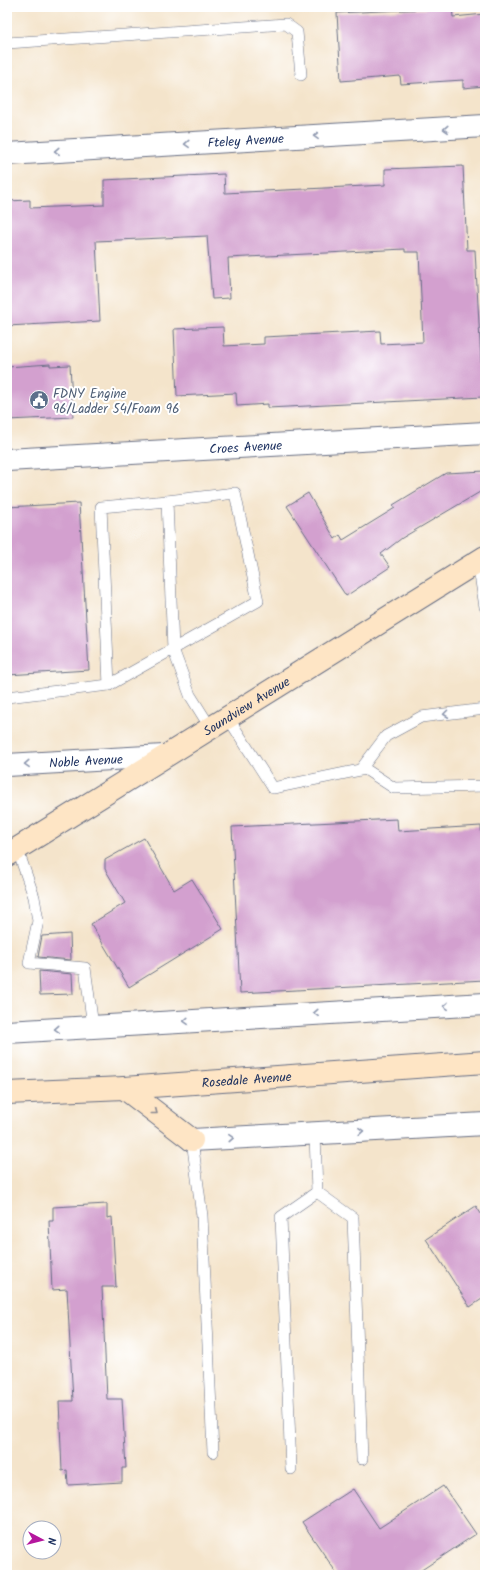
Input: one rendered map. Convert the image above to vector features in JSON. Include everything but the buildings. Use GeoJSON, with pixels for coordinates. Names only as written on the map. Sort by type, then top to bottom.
{"type":"FeatureCollection","features":[{"type":"Feature","properties":{"kind":"main road","name":"Soundview Avenue"},"geometry":{"type":"LineString","coordinates":[[12,852],[482,559]]}},
{"type":"Feature","properties":{"kind":"main road","name":"Rosedale Avenue"},"geometry":{"type":"LineString","coordinates":[[7,1093],[124,1088],[485,1062]]}},
{"type":"Feature","properties":{"kind":"main road"},"geometry":{"type":"LineString","coordinates":[[124,1088],[192,1140]]}},
{"type":"Feature","properties":{"kind":"street","name":"Fteley Avenue"},"geometry":{"type":"LineString","coordinates":[[7,154],[485,126]]}},
{"type":"Feature","properties":{"kind":"street","name":"Croes Avenue"},"geometry":{"type":"LineString","coordinates":[[7,460],[485,433]]}},
{"type":"Feature","properties":{"kind":"street","name":"Noble Avenue"},"geometry":{"type":"LineString","coordinates":[[7,765],[164,756]]}},
{"type":"Feature","properties":{"kind":"street"},"geometry":{"type":"LineString","coordinates":[[7,1032],[485,1004]]}},
{"type":"Feature","properties":{"kind":"street"},"geometry":{"type":"LineString","coordinates":[[192,1140],[485,1124]]}},
{"type":"Feature","properties":{"kind":"lane"},"geometry":{"type":"LineString","coordinates":[[7,43],[286,24],[297,32],[300,75]]}},
{"type":"Feature","properties":{"kind":"lane"},"geometry":{"type":"LineString","coordinates":[[7,696],[109,685],[258,601],[235,493],[101,507],[109,685]]}},
{"type":"Feature","properties":{"kind":"lane"},"geometry":{"type":"LineString","coordinates":[[167,501],[173,649],[190,695],[219,722],[273,788],[365,768],[394,788],[485,786]]}},
{"type":"Feature","properties":{"kind":"lane"},"geometry":{"type":"LineString","coordinates":[[482,559],[485,607]]}},
{"type":"Feature","properties":{"kind":"lane"},"geometry":{"type":"LineString","coordinates":[[361,769],[386,736],[421,717],[485,709]]}},
{"type":"Feature","properties":{"kind":"lane"},"geometry":{"type":"LineString","coordinates":[[12,852],[34,897],[38,921],[29,963],[85,968],[94,1026]]}},
{"type":"Feature","properties":{"kind":"lane"},"geometry":{"type":"LineString","coordinates":[[315,1134],[317,1192]]}},
{"type":"Feature","properties":{"kind":"lane"},"geometry":{"type":"LineString","coordinates":[[192,1140],[202,1216],[213,1452]]}},
{"type":"Feature","properties":{"kind":"lane"},"geometry":{"type":"LineString","coordinates":[[317,1192],[352,1218],[362,1459]]}},
{"type":"Feature","properties":{"kind":"lane"},"geometry":{"type":"LineString","coordinates":[[291,1469],[282,1217],[317,1192]]}},
{"type":"Feature","properties":{"kind":"place","name":"FDNY Engine 96/Ladder 54/Foam 96"},"geometry":{"type":"Point","coordinates":[39,400]}}]}
